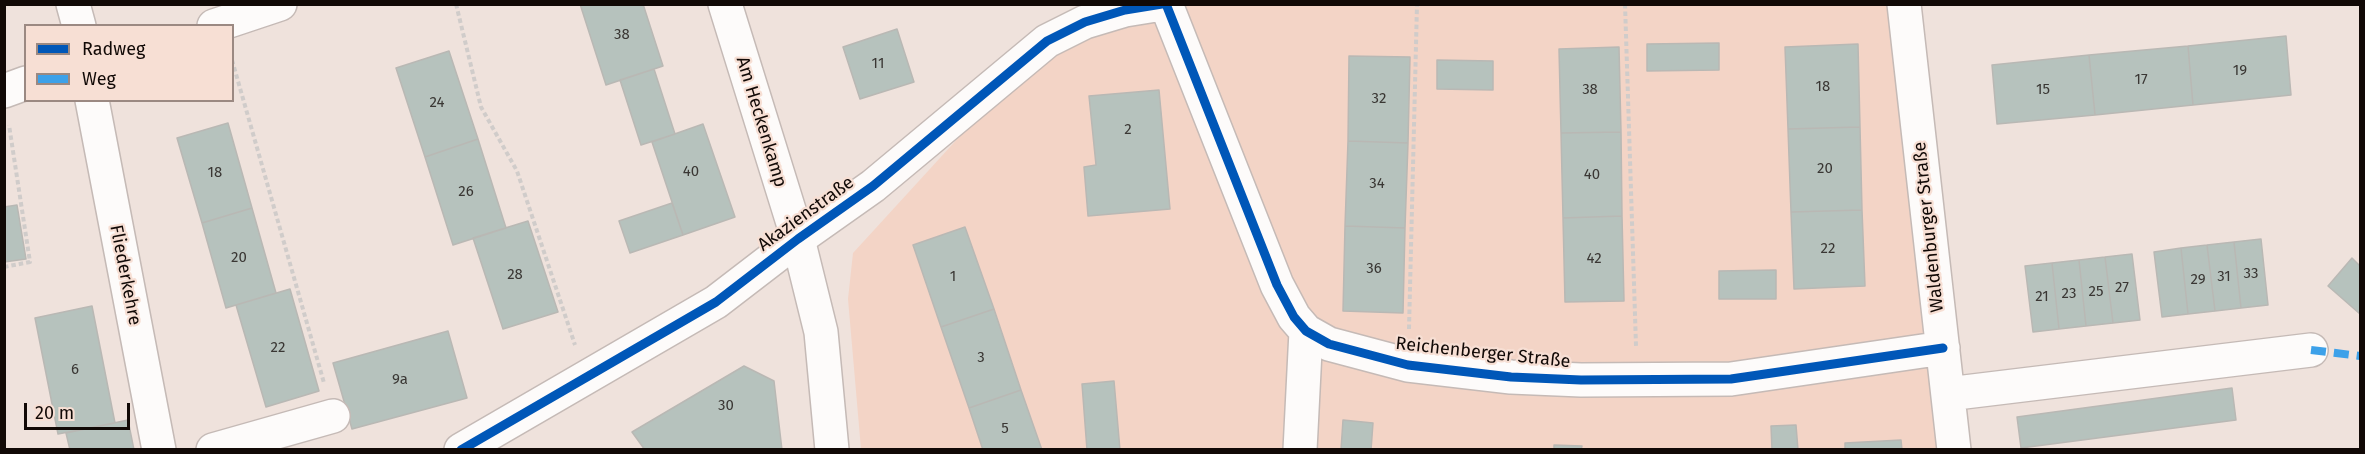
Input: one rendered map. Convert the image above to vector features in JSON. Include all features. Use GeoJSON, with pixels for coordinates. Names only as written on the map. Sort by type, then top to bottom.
{"type":"FeatureCollection","features":[{"type":"Feature","properties":{"kind":"street"},"geometry":{"type":"LineString","coordinates":[[73,4],[78,24]]}},
{"type":"Feature","properties":{"kind":"street"},"geometry":{"type":"LineString","coordinates":[[220,24],[280,4]]}},
{"type":"Feature","properties":{"kind":"street","name":"Am Heckenkamp"},"geometry":{"type":"LineString","coordinates":[[725,4],[798,239],[821,332],[832,450]]}},
{"type":"Feature","properties":{"kind":"street","name":"Akazienstraße"},"geometry":{"type":"LineString","coordinates":[[461,450],[716,302],[798,239],[873,186],[1047,41],[1085,22],[1125,10],[1164,4]]}},
{"type":"Feature","properties":{"kind":"street","name":"Reichenberger Straße"},"geometry":{"type":"LineString","coordinates":[[1164,4],[1277,285],[1294,317],[1306,331],[1329,344],[1408,365],[1511,376],[1581,380],[1731,379],[1943,348]]}},
{"type":"Feature","properties":{"kind":"street","name":"Waldenburger Straße"},"geometry":{"type":"LineString","coordinates":[[1904,4],[1954,450]]}},
{"type":"Feature","properties":{"kind":"street"},"geometry":{"type":"LineString","coordinates":[[6,106],[24,85]]}},
{"type":"Feature","properties":{"kind":"street","name":"Fliederkehre"},"geometry":{"type":"LineString","coordinates":[[92,102],[159,450]]}},
{"type":"Feature","properties":{"kind":"street"},"geometry":{"type":"LineString","coordinates":[[1300,450],[1306,331]]}},
{"type":"Feature","properties":{"kind":"street"},"geometry":{"type":"LineString","coordinates":[[1948,394],[2311,350]]}},
{"type":"Feature","properties":{"kind":"street"},"geometry":{"type":"LineString","coordinates":[[213,450],[333,416]]}},
{"type":"Feature","properties":{"kind":"path"},"geometry":{"type":"LineString","coordinates":[[456,4],[480,106],[517,171],[585,378]]}},
{"type":"Feature","properties":{"kind":"path"},"geometry":{"type":"LineString","coordinates":[[1409,321],[1417,4]]}},
{"type":"Feature","properties":{"kind":"path"},"geometry":{"type":"LineString","coordinates":[[1625,4],[1636,341]]}},
{"type":"Feature","properties":{"kind":"path"},"geometry":{"type":"LineString","coordinates":[[234,67],[333,416]]}},
{"type":"Feature","properties":{"kind":"path"},"geometry":{"type":"LineString","coordinates":[[4,267],[30,262],[6,106]]}},
{"type":"Feature","properties":{"kind":"shaded area"},"geometry":{"type":"Polygon","coordinates":[[[1191,4],[1904,5],[1952,449],[861,449],[848,299],[853,253],[1047,41],[1125,10],[1191,4]]]}},
{"type":"Feature","properties":{"kind":"building"},"geometry":{"type":"Polygon","coordinates":[[[580,4],[643,4],[663,66],[606,85],[580,4]]]}},
{"type":"Feature","properties":{"kind":"building"},"geometry":{"type":"Polygon","coordinates":[[[897,29],[914,82],[860,99],[843,47],[897,29]]]}},
{"type":"Feature","properties":{"kind":"building"},"geometry":{"type":"Polygon","coordinates":[[[2286,36],[2291,95],[2193,105],[2188,46],[2286,36]]]}},
{"type":"Feature","properties":{"kind":"building"},"geometry":{"type":"Polygon","coordinates":[[[1719,43],[1719,70],[1647,71],[1647,44],[1719,43]]]}},
{"type":"Feature","properties":{"kind":"building"},"geometry":{"type":"Polygon","coordinates":[[[1858,44],[1860,127],[1788,129],[1785,47],[1858,44]]]}},
{"type":"Feature","properties":{"kind":"building"},"geometry":{"type":"Polygon","coordinates":[[[2188,46],[2193,105],[2095,115],[2089,55],[2188,46]]]}},
{"type":"Feature","properties":{"kind":"building"},"geometry":{"type":"Polygon","coordinates":[[[1619,47],[1621,132],[1561,133],[1559,49],[1619,47]]]}},
{"type":"Feature","properties":{"kind":"building"},"geometry":{"type":"Polygon","coordinates":[[[449,51],[478,139],[425,157],[396,68],[449,51]]]}},
{"type":"Feature","properties":{"kind":"building"},"geometry":{"type":"Polygon","coordinates":[[[2089,55],[2095,115],[1997,124],[1992,65],[2089,55]]]}},
{"type":"Feature","properties":{"kind":"building"},"geometry":{"type":"Polygon","coordinates":[[[1349,56],[1410,57],[1408,143],[1348,141],[1349,56]]]}},
{"type":"Feature","properties":{"kind":"building"},"geometry":{"type":"Polygon","coordinates":[[[1437,60],[1493,61],[1493,90],[1437,89],[1437,60]]]}},
{"type":"Feature","properties":{"kind":"building"},"geometry":{"type":"Polygon","coordinates":[[[654,69],[675,134],[641,145],[620,80],[654,69]]]}},
{"type":"Feature","properties":{"kind":"building"},"geometry":{"type":"Polygon","coordinates":[[[1159,90],[1170,209],[1088,216],[1084,167],[1096,165],[1089,96],[1159,90]]]}},
{"type":"Feature","properties":{"kind":"building"},"geometry":{"type":"Polygon","coordinates":[[[228,123],[252,208],[202,223],[177,138],[228,123]]]}},
{"type":"Feature","properties":{"kind":"building"},"geometry":{"type":"Polygon","coordinates":[[[703,124],[735,217],[683,235],[652,142],[703,124]]]}},
{"type":"Feature","properties":{"kind":"building"},"geometry":{"type":"Polygon","coordinates":[[[1860,127],[1862,210],[1791,212],[1788,129],[1860,127]]]}},
{"type":"Feature","properties":{"kind":"building"},"geometry":{"type":"Polygon","coordinates":[[[1621,132],[1622,216],[1563,218],[1561,133],[1621,132]]]}},
{"type":"Feature","properties":{"kind":"building"},"geometry":{"type":"Polygon","coordinates":[[[478,139],[506,228],[453,245],[425,157],[478,139]]]}},
{"type":"Feature","properties":{"kind":"building"},"geometry":{"type":"Polygon","coordinates":[[[1348,141],[1408,143],[1405,228],[1345,226],[1348,141]]]}},
{"type":"Feature","properties":{"kind":"building"},"geometry":{"type":"Polygon","coordinates":[[[672,203],[683,235],[630,253],[619,221],[672,203]]]}},
{"type":"Feature","properties":{"kind":"building"},"geometry":{"type":"Polygon","coordinates":[[[17,205],[26,259],[4,262],[4,207],[17,205]]]}},
{"type":"Feature","properties":{"kind":"building"},"geometry":{"type":"Polygon","coordinates":[[[252,208],[276,293],[226,308],[202,223],[252,208]]]}},
{"type":"Feature","properties":{"kind":"building"},"geometry":{"type":"Polygon","coordinates":[[[1862,210],[1865,286],[1794,289],[1791,212],[1862,210]]]}},
{"type":"Feature","properties":{"kind":"building"},"geometry":{"type":"Polygon","coordinates":[[[1622,216],[1624,301],[1565,302],[1563,218],[1622,216]]]}},
{"type":"Feature","properties":{"kind":"building"},"geometry":{"type":"Polygon","coordinates":[[[528,221],[558,312],[503,329],[473,238],[528,221]]]}},
{"type":"Feature","properties":{"kind":"building"},"geometry":{"type":"Polygon","coordinates":[[[1345,226],[1405,228],[1403,313],[1343,311],[1345,226]]]}},
{"type":"Feature","properties":{"kind":"building"},"geometry":{"type":"Polygon","coordinates":[[[965,227],[994,309],[941,327],[913,245],[965,227]]]}},
{"type":"Feature","properties":{"kind":"building"},"geometry":{"type":"Polygon","coordinates":[[[2261,239],[2268,305],[2241,308],[2234,242],[2261,239]]]}},
{"type":"Feature","properties":{"kind":"building"},"geometry":{"type":"Polygon","coordinates":[[[2234,242],[2241,308],[2215,311],[2207,245],[2234,242]]]}},
{"type":"Feature","properties":{"kind":"building"},"geometry":{"type":"Polygon","coordinates":[[[2207,245],[2215,311],[2188,314],[2181,248],[2207,245]]]}},
{"type":"Feature","properties":{"kind":"building"},"geometry":{"type":"Polygon","coordinates":[[[2181,248],[2188,314],[2162,317],[2154,252],[2181,248]]]}},
{"type":"Feature","properties":{"kind":"building"},"geometry":{"type":"Polygon","coordinates":[[[2132,254],[2140,320],[2113,323],[2105,257],[2132,254]]]}},
{"type":"Feature","properties":{"kind":"building"},"geometry":{"type":"Polygon","coordinates":[[[2105,257],[2113,323],[2086,326],[2079,260],[2105,257]]]}},
{"type":"Feature","properties":{"kind":"building"},"geometry":{"type":"Polygon","coordinates":[[[2352,258],[2360,266],[2360,314],[2328,286],[2352,258]]]}},
{"type":"Feature","properties":{"kind":"building"},"geometry":{"type":"Polygon","coordinates":[[[2079,260],[2086,326],[2059,329],[2052,263],[2079,260]]]}},
{"type":"Feature","properties":{"kind":"building"},"geometry":{"type":"Polygon","coordinates":[[[2052,263],[2059,329],[2033,332],[2025,266],[2052,263]]]}},
{"type":"Feature","properties":{"kind":"building"},"geometry":{"type":"Polygon","coordinates":[[[1776,270],[1776,299],[1719,299],[1719,271],[1776,270]]]}},
{"type":"Feature","properties":{"kind":"building"},"geometry":{"type":"Polygon","coordinates":[[[290,289],[319,391],[266,407],[236,305],[290,289]]]}},
{"type":"Feature","properties":{"kind":"building"},"geometry":{"type":"Polygon","coordinates":[[[92,306],[115,423],[58,434],[35,318],[92,306]]]}},
{"type":"Feature","properties":{"kind":"building"},"geometry":{"type":"Polygon","coordinates":[[[994,309],[1021,390],[969,408],[941,327],[994,309]]]}},
{"type":"Feature","properties":{"kind":"building"},"geometry":{"type":"Polygon","coordinates":[[[448,331],[467,398],[352,429],[333,363],[448,331]]]}},
{"type":"Feature","properties":{"kind":"building"},"geometry":{"type":"Polygon","coordinates":[[[744,366],[774,381],[782,450],[645,450],[632,432],[744,366]]]}},
{"type":"Feature","properties":{"kind":"building"},"geometry":{"type":"Polygon","coordinates":[[[1114,381],[1120,450],[1087,450],[1082,384],[1114,381]]]}},
{"type":"Feature","properties":{"kind":"building"},"geometry":{"type":"Polygon","coordinates":[[[2232,388],[2236,420],[2021,448],[2017,417],[2232,388]]]}},
{"type":"Feature","properties":{"kind":"building"},"geometry":{"type":"Polygon","coordinates":[[[1021,390],[1042,450],[983,450],[969,408],[1021,390]]]}},
{"type":"Feature","properties":{"kind":"building"},"geometry":{"type":"Polygon","coordinates":[[[128,420],[134,450],[70,450],[66,433],[128,420]]]}},
{"type":"Feature","properties":{"kind":"building"},"geometry":{"type":"Polygon","coordinates":[[[1343,420],[1373,423],[1371,450],[1341,450],[1343,420]]]}},
{"type":"Feature","properties":{"kind":"building"},"geometry":{"type":"Polygon","coordinates":[[[1796,425],[1798,450],[1772,450],[1771,426],[1796,425]]]}},
{"type":"Feature","properties":{"kind":"building"},"geometry":{"type":"Polygon","coordinates":[[[1901,440],[1902,450],[1845,450],[1845,443],[1901,440]]]}},
{"type":"Feature","properties":{"kind":"building"},"geometry":{"type":"Polygon","coordinates":[[[1554,445],[1582,446],[1581,450],[1554,450],[1554,445]]]}},
{"type":"Feature","properties":{"kind":"marked path"},"geometry":{"type":"LineString","coordinates":[[2311,350],[2360,356]]}},
{"type":"Feature","properties":{"kind":"cycle path"},"geometry":{"type":"LineString","coordinates":[[461,450],[716,302],[798,239],[873,186],[1047,41],[1085,22],[1125,10],[1162,4]]}},
{"type":"Feature","properties":{"kind":"cycle path"},"geometry":{"type":"LineString","coordinates":[[1166,4],[1277,285],[1294,317],[1306,331],[1329,344],[1408,365],[1511,377],[1581,380],[1731,379],[1943,348]]}}]}
